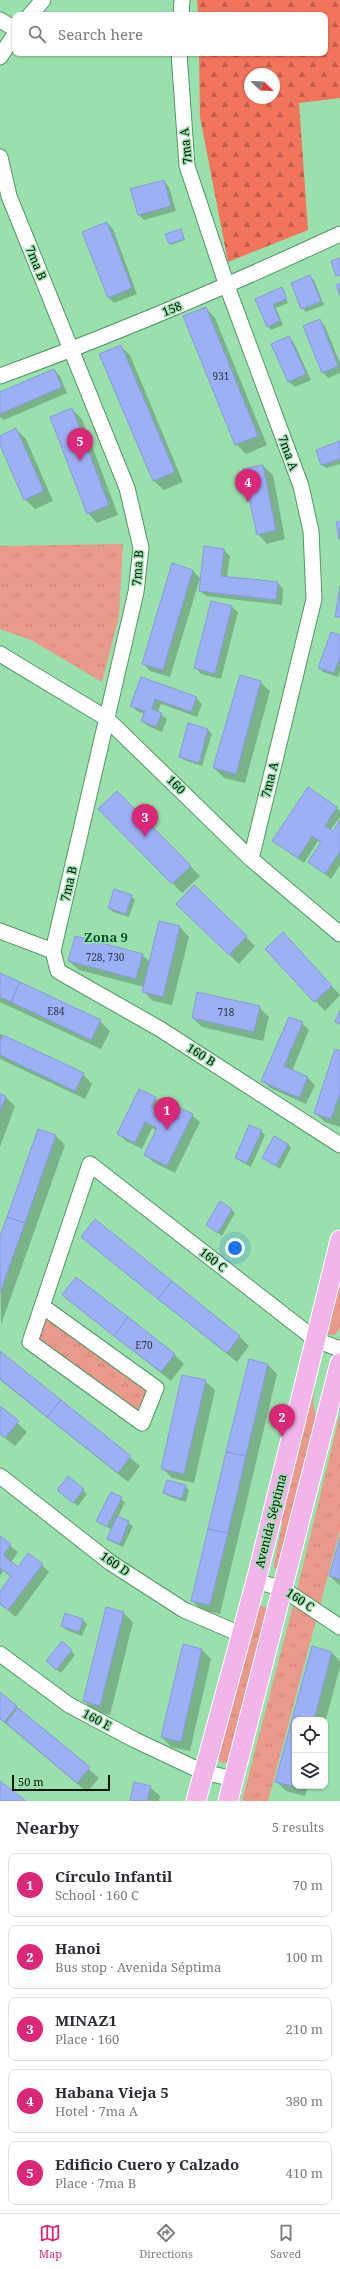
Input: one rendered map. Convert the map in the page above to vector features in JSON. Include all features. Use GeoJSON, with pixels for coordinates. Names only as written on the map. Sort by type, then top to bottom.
{"type":"FeatureCollection","features":[{"type":"Feature","properties":{"kind":"main road","name":"Avenida Séptima"},"geometry":{"type":"LineString","coordinates":[[196,1801],[240,1634],[256,1581],[340,1240]]}},
{"type":"Feature","properties":{"kind":"main road"},"geometry":{"type":"LineString","coordinates":[[228,1801],[340,1363]]}},
{"type":"Feature","properties":{"kind":"street"},"geometry":{"type":"LineString","coordinates":[[33,12],[43,0]]}},
{"type":"Feature","properties":{"kind":"street"},"geometry":{"type":"LineString","coordinates":[[181,12],[182,0]]}},
{"type":"Feature","properties":{"kind":"street"},"geometry":{"type":"LineString","coordinates":[[0,20],[12,27]]}},
{"type":"Feature","properties":{"kind":"street"},"geometry":{"type":"LineString","coordinates":[[0,57],[12,39]]}},
{"type":"Feature","properties":{"kind":"street","name":"7ma A"},"geometry":{"type":"LineString","coordinates":[[179,56],[187,166],[227,286],[301,486],[311,531],[314,599],[251,859]]}},
{"type":"Feature","properties":{"kind":"street","name":"7ma B"},"geometry":{"type":"LineString","coordinates":[[0,157],[9,196],[127,488],[141,548],[136,592],[53,951],[58,971]]}},
{"type":"Feature","properties":{"kind":"street","name":"158"},"geometry":{"type":"LineString","coordinates":[[0,376],[72,350],[227,286],[340,234]]}},
{"type":"Feature","properties":{"kind":"street","name":"160"},"geometry":{"type":"LineString","coordinates":[[0,654],[106,718],[251,859],[340,934]]}},
{"type":"Feature","properties":{"kind":"street"},"geometry":{"type":"LineString","coordinates":[[0,930],[53,951]]}},
{"type":"Feature","properties":{"kind":"street","name":"160 B"},"geometry":{"type":"LineString","coordinates":[[58,971],[160,1029],[340,1145]]}},
{"type":"Feature","properties":{"kind":"street","name":"160 C"},"geometry":{"type":"LineString","coordinates":[[42,1306],[90,1164],[316,1340],[340,1349]]}},
{"type":"Feature","properties":{"kind":"street"},"geometry":{"type":"LineString","coordinates":[[42,1306],[156,1388],[142,1423],[30,1342],[42,1306]]}},
{"type":"Feature","properties":{"kind":"street","name":"160 D"},"geometry":{"type":"LineString","coordinates":[[0,1476],[111,1563],[184,1610],[240,1634]]}},
{"type":"Feature","properties":{"kind":"street","name":"160 C"},"geometry":{"type":"LineString","coordinates":[[256,1581],[283,1589],[340,1627]]}},
{"type":"Feature","properties":{"kind":"street","name":"160 E"},"geometry":{"type":"LineString","coordinates":[[0,1654],[69,1706],[135,1740],[203,1772]]}},
{"type":"Feature","properties":{"kind":"street"},"geometry":{"type":"LineString","coordinates":[[203,1772],[234,1779]]}},
{"type":"Feature","properties":{"kind":"green space"},"geometry":{"type":"Polygon","coordinates":[[[197,0],[340,0],[340,98],[299,103],[308,230],[228,262],[200,117],[199,56],[328,56],[328,12],[198,12],[197,0]]]}},
{"type":"Feature","properties":{"kind":"green space"},"geometry":{"type":"Polygon","coordinates":[[[123,544],[119,616],[102,682],[31,640],[0,629],[0,546],[123,544]]]}},
{"type":"Feature","properties":{"kind":"green space"},"geometry":{"type":"Polygon","coordinates":[[[340,1270],[340,1328],[335,1335],[327,1334],[326,1329],[340,1270]]]}},
{"type":"Feature","properties":{"kind":"green space"},"geometry":{"type":"Polygon","coordinates":[[[42,1306],[156,1388],[142,1423],[30,1342],[42,1306]]]}},
{"type":"Feature","properties":{"kind":"green space"},"geometry":{"type":"Polygon","coordinates":[[[316,1370],[313,1403],[316,1416],[315,1425],[278,1570],[274,1568],[274,1564],[282,1525],[282,1515],[316,1370]]]}},
{"type":"Feature","properties":{"kind":"green space"},"geometry":{"type":"Polygon","coordinates":[[[340,1414],[340,1530],[268,1801],[242,1801],[295,1598],[340,1414]]]}},
{"type":"Feature","properties":{"kind":"green space"},"geometry":{"type":"Polygon","coordinates":[[[258,1606],[267,1608],[268,1615],[231,1755],[227,1762],[223,1763],[217,1759],[258,1606]]]}},
{"type":"Feature","properties":{"kind":"building"},"geometry":{"type":"Polygon","coordinates":[[[164,180],[171,206],[138,215],[130,189],[164,180]]]}},
{"type":"Feature","properties":{"kind":"building"},"geometry":{"type":"Polygon","coordinates":[[[107,222],[132,288],[108,298],[82,232],[107,222]]]}},
{"type":"Feature","properties":{"kind":"building"},"geometry":{"type":"Polygon","coordinates":[[[181,229],[184,239],[169,244],[165,234],[181,229]]]}},
{"type":"Feature","properties":{"kind":"building"},"geometry":{"type":"Polygon","coordinates":[[[340,258],[340,275],[336,276],[331,261],[340,258]]]}},
{"type":"Feature","properties":{"kind":"building"},"geometry":{"type":"Polygon","coordinates":[[[310,275],[321,301],[301,309],[291,283],[310,275]]]}},
{"type":"Feature","properties":{"kind":"building"},"geometry":{"type":"Polygon","coordinates":[[[340,283],[340,296],[336,285],[340,283]]]}},
{"type":"Feature","properties":{"kind":"building"},"geometry":{"type":"Polygon","coordinates":[[[282,287],[287,299],[273,304],[280,321],[267,327],[255,299],[282,287]]]}},
{"type":"Feature","properties":{"kind":"building"},"geometry":{"type":"Polygon","coordinates":[[[206,307],[258,436],[235,445],[183,316],[206,307]]]}},
{"type":"Feature","properties":{"kind":"building"},"geometry":{"type":"Polygon","coordinates":[[[320,319],[338,366],[322,373],[303,326],[320,319]]]}},
{"type":"Feature","properties":{"kind":"building"},"geometry":{"type":"Polygon","coordinates":[[[289,336],[306,374],[288,382],[271,344],[289,336]]]}},
{"type":"Feature","properties":{"kind":"building"},"geometry":{"type":"Polygon","coordinates":[[[121,345],[175,472],[153,481],[99,354],[121,345]]]}},
{"type":"Feature","properties":{"kind":"building"},"geometry":{"type":"Polygon","coordinates":[[[54,369],[62,387],[0,414],[0,392],[54,369]]]}},
{"type":"Feature","properties":{"kind":"building"},"geometry":{"type":"Polygon","coordinates":[[[72,408],[109,505],[87,514],[50,417],[72,408]]]}},
{"type":"Feature","properties":{"kind":"building"},"geometry":{"type":"Polygon","coordinates":[[[16,428],[44,491],[24,500],[0,445],[0,436],[16,428]]]}},
{"type":"Feature","properties":{"kind":"building"},"geometry":{"type":"Polygon","coordinates":[[[340,441],[340,459],[321,465],[316,450],[340,441]]]}},
{"type":"Feature","properties":{"kind":"building"},"geometry":{"type":"Polygon","coordinates":[[[263,465],[276,530],[257,535],[243,469],[263,465]]]}},
{"type":"Feature","properties":{"kind":"building"},"geometry":{"type":"Polygon","coordinates":[[[340,521],[340,539],[339,539],[336,522],[340,521]]]}},
{"type":"Feature","properties":{"kind":"building"},"geometry":{"type":"Polygon","coordinates":[[[204,546],[224,549],[221,576],[278,582],[276,600],[199,591],[204,546]]]}},
{"type":"Feature","properties":{"kind":"building"},"geometry":{"type":"Polygon","coordinates":[[[172,563],[193,570],[163,670],[142,664],[172,563]]]}},
{"type":"Feature","properties":{"kind":"building"},"geometry":{"type":"Polygon","coordinates":[[[340,586],[340,617],[335,617],[340,586]]]}},
{"type":"Feature","properties":{"kind":"building"},"geometry":{"type":"Polygon","coordinates":[[[211,601],[232,606],[215,674],[194,668],[211,601]]]}},
{"type":"Feature","properties":{"kind":"building"},"geometry":{"type":"Polygon","coordinates":[[[331,632],[340,635],[340,657],[334,673],[318,668],[331,632]]]}},
{"type":"Feature","properties":{"kind":"building"},"geometry":{"type":"Polygon","coordinates":[[[240,675],[261,681],[236,774],[213,768],[240,675]]]}},
{"type":"Feature","properties":{"kind":"building"},"geometry":{"type":"Polygon","coordinates":[[[141,677],[197,697],[191,712],[155,699],[152,709],[162,713],[156,727],[141,721],[145,711],[130,706],[141,677]]]}},
{"type":"Feature","properties":{"kind":"building"},"geometry":{"type":"Polygon","coordinates":[[[188,723],[208,729],[199,763],[179,757],[188,723]]]}},
{"type":"Feature","properties":{"kind":"building"},"geometry":{"type":"Polygon","coordinates":[[[308,787],[337,807],[325,826],[333,831],[340,820],[340,851],[325,874],[308,862],[321,842],[312,836],[298,858],[272,841],[308,787]]]}},
{"type":"Feature","properties":{"kind":"building"},"geometry":{"type":"Polygon","coordinates":[[[117,791],[191,866],[172,884],[98,809],[117,791]]]}},
{"type":"Feature","properties":{"kind":"building"},"geometry":{"type":"Polygon","coordinates":[[[194,885],[247,936],[229,955],[176,904],[194,885]]]}},
{"type":"Feature","properties":{"kind":"building"},"geometry":{"type":"Polygon","coordinates":[[[114,889],[132,895],[126,914],[108,908],[114,889]]]}},
{"type":"Feature","properties":{"kind":"building"},"geometry":{"type":"Polygon","coordinates":[[[159,921],[180,926],[163,997],[142,992],[159,921]]]}},
{"type":"Feature","properties":{"kind":"building"},"geometry":{"type":"Polygon","coordinates":[[[283,932],[332,986],[314,1002],[265,949],[283,932]]]}},
{"type":"Feature","properties":{"kind":"building"},"geometry":{"type":"Polygon","coordinates":[[[75,936],[143,954],[136,979],[68,961],[75,936]]]}},
{"type":"Feature","properties":{"kind":"building"},"geometry":{"type":"Polygon","coordinates":[[[0,973],[20,982],[11,1002],[0,997],[0,973]]]}},
{"type":"Feature","properties":{"kind":"building"},"geometry":{"type":"Polygon","coordinates":[[[20,982],[101,1020],[91,1040],[11,1002],[20,982]]]}},
{"type":"Feature","properties":{"kind":"building"},"geometry":{"type":"Polygon","coordinates":[[[197,992],[260,1006],[254,1032],[192,1018],[197,992]]]}},
{"type":"Feature","properties":{"kind":"building"},"geometry":{"type":"Polygon","coordinates":[[[340,1010],[340,1024],[335,1022],[340,1010]]]}},
{"type":"Feature","properties":{"kind":"building"},"geometry":{"type":"Polygon","coordinates":[[[289,1017],[303,1022],[284,1066],[308,1077],[299,1098],[261,1081],[289,1017]]]}},
{"type":"Feature","properties":{"kind":"building"},"geometry":{"type":"Polygon","coordinates":[[[3,1035],[84,1073],[75,1091],[0,1055],[0,1042],[3,1035]]]}},
{"type":"Feature","properties":{"kind":"building"},"geometry":{"type":"Polygon","coordinates":[[[335,1049],[340,1051],[340,1093],[331,1119],[314,1113],[335,1049]]]}},
{"type":"Feature","properties":{"kind":"building"},"geometry":{"type":"Polygon","coordinates":[[[139,1089],[156,1097],[151,1107],[166,1115],[171,1104],[193,1114],[167,1166],[144,1155],[157,1128],[145,1122],[135,1143],[117,1134],[139,1089]]]}},
{"type":"Feature","properties":{"kind":"building"},"geometry":{"type":"Polygon","coordinates":[[[0,1094],[6,1096],[0,1112],[0,1094]]]}},
{"type":"Feature","properties":{"kind":"building"},"geometry":{"type":"Polygon","coordinates":[[[249,1125],[262,1130],[247,1163],[235,1158],[249,1125]]]}},
{"type":"Feature","properties":{"kind":"building"},"geometry":{"type":"Polygon","coordinates":[[[38,1129],[56,1135],[25,1223],[7,1217],[38,1129]]]}},
{"type":"Feature","properties":{"kind":"building"},"geometry":{"type":"Polygon","coordinates":[[[274,1136],[288,1144],[276,1166],[262,1158],[274,1136]]]}},
{"type":"Feature","properties":{"kind":"building"},"geometry":{"type":"Polygon","coordinates":[[[220,1201],[232,1209],[218,1233],[206,1225],[220,1201]]]}},
{"type":"Feature","properties":{"kind":"building"},"geometry":{"type":"Polygon","coordinates":[[[7,1217],[25,1223],[0,1293],[0,1236],[7,1217]]]}},
{"type":"Feature","properties":{"kind":"building"},"geometry":{"type":"Polygon","coordinates":[[[95,1219],[172,1281],[158,1299],[81,1237],[95,1219]]]}},
{"type":"Feature","properties":{"kind":"building"},"geometry":{"type":"Polygon","coordinates":[[[76,1277],[128,1317],[114,1336],[62,1295],[76,1277]]]}},
{"type":"Feature","properties":{"kind":"building"},"geometry":{"type":"Polygon","coordinates":[[[172,1281],[240,1336],[227,1353],[158,1299],[172,1281]]]}},
{"type":"Feature","properties":{"kind":"building"},"geometry":{"type":"Polygon","coordinates":[[[128,1317],[175,1354],[161,1372],[114,1336],[128,1317]]]}},
{"type":"Feature","properties":{"kind":"building"},"geometry":{"type":"Polygon","coordinates":[[[0,1351],[61,1400],[47,1417],[0,1379],[0,1351]]]}},
{"type":"Feature","properties":{"kind":"building"},"geometry":{"type":"Polygon","coordinates":[[[249,1359],[268,1364],[246,1456],[226,1452],[249,1359]]]}},
{"type":"Feature","properties":{"kind":"building"},"geometry":{"type":"Polygon","coordinates":[[[182,1375],[206,1380],[184,1474],[161,1469],[182,1375]]]}},
{"type":"Feature","properties":{"kind":"building"},"geometry":{"type":"Polygon","coordinates":[[[61,1400],[131,1456],[118,1473],[47,1417],[61,1400]]]}},
{"type":"Feature","properties":{"kind":"building"},"geometry":{"type":"Polygon","coordinates":[[[0,1406],[19,1421],[5,1438],[0,1434],[0,1406]]]}},
{"type":"Feature","properties":{"kind":"building"},"geometry":{"type":"Polygon","coordinates":[[[226,1452],[246,1456],[228,1533],[208,1529],[226,1452]]]}},
{"type":"Feature","properties":{"kind":"building"},"geometry":{"type":"Polygon","coordinates":[[[68,1476],[84,1489],[73,1503],[57,1490],[68,1476]]]}},
{"type":"Feature","properties":{"kind":"building"},"geometry":{"type":"Polygon","coordinates":[[[167,1480],[186,1485],[182,1499],[163,1493],[167,1480]]]}},
{"type":"Feature","properties":{"kind":"building"},"geometry":{"type":"Polygon","coordinates":[[[111,1492],[122,1497],[107,1527],[96,1521],[111,1492]]]}},
{"type":"Feature","properties":{"kind":"building"},"geometry":{"type":"Polygon","coordinates":[[[117,1516],[129,1521],[120,1544],[107,1539],[117,1516]]]}},
{"type":"Feature","properties":{"kind":"building"},"geometry":{"type":"Polygon","coordinates":[[[208,1529],[228,1533],[210,1605],[191,1601],[208,1529]]]}},
{"type":"Feature","properties":{"kind":"building"},"geometry":{"type":"Polygon","coordinates":[[[0,1536],[11,1544],[3,1555],[18,1567],[28,1553],[43,1564],[8,1610],[0,1604],[0,1591],[11,1576],[0,1568],[0,1536]]]}},
{"type":"Feature","properties":{"kind":"building"},"geometry":{"type":"Polygon","coordinates":[[[340,1537],[340,1579],[329,1576],[340,1537]]]}},
{"type":"Feature","properties":{"kind":"building"},"geometry":{"type":"Polygon","coordinates":[[[106,1607],[124,1612],[100,1706],[83,1701],[106,1607]]]}},
{"type":"Feature","properties":{"kind":"building"},"geometry":{"type":"Polygon","coordinates":[[[65,1613],[83,1619],[79,1632],[61,1626],[65,1613]]]}},
{"type":"Feature","properties":{"kind":"building"},"geometry":{"type":"Polygon","coordinates":[[[62,1641],[72,1650],[56,1670],[46,1661],[62,1641]]]}},
{"type":"Feature","properties":{"kind":"building"},"geometry":{"type":"Polygon","coordinates":[[[183,1644],[202,1649],[181,1742],[161,1737],[183,1644]]]}},
{"type":"Feature","properties":{"kind":"building"},"geometry":{"type":"Polygon","coordinates":[[[312,1646],[332,1652],[315,1717],[293,1717],[312,1646]]]}},
{"type":"Feature","properties":{"kind":"building"},"geometry":{"type":"Polygon","coordinates":[[[0,1692],[17,1706],[4,1722],[0,1719],[0,1692]]]}},
{"type":"Feature","properties":{"kind":"building"},"geometry":{"type":"Polygon","coordinates":[[[18,1708],[90,1767],[77,1783],[6,1723],[18,1708]]]}},
{"type":"Feature","properties":{"kind":"building"},"geometry":{"type":"Polygon","coordinates":[[[292,1720],[292,1786],[275,1782],[292,1720]]]}},
{"type":"Feature","properties":{"kind":"building"},"geometry":{"type":"Polygon","coordinates":[[[0,1781],[26,1801],[0,1801],[0,1781]]]}},
{"type":"Feature","properties":{"kind":"building"},"geometry":{"type":"Polygon","coordinates":[[[134,1782],[151,1786],[147,1801],[130,1801],[134,1782]]]}},
{"type":"Feature","properties":{"kind":"place","name":"Edificio Cuero y Calzado"},"geometry":{"type":"Point","coordinates":[80,461]}},
{"type":"Feature","properties":{"kind":"place","name":"Habana Vieja 5"},"geometry":{"type":"Point","coordinates":[248,502]}},
{"type":"Feature","properties":{"kind":"place","name":"MINAZ1"},"geometry":{"type":"Point","coordinates":[145,837]}},
{"type":"Feature","properties":{"kind":"place","name":"Círculo Infantil"},"geometry":{"type":"Point","coordinates":[167,1130]}},
{"type":"Feature","properties":{"kind":"place","name":"Hanoi"},"geometry":{"type":"Point","coordinates":[282,1437]}},
{"type":"Feature","properties":{"kind":"district","name":"Zona 9"},"geometry":{"type":"Point","coordinates":[106,937]}}]}
